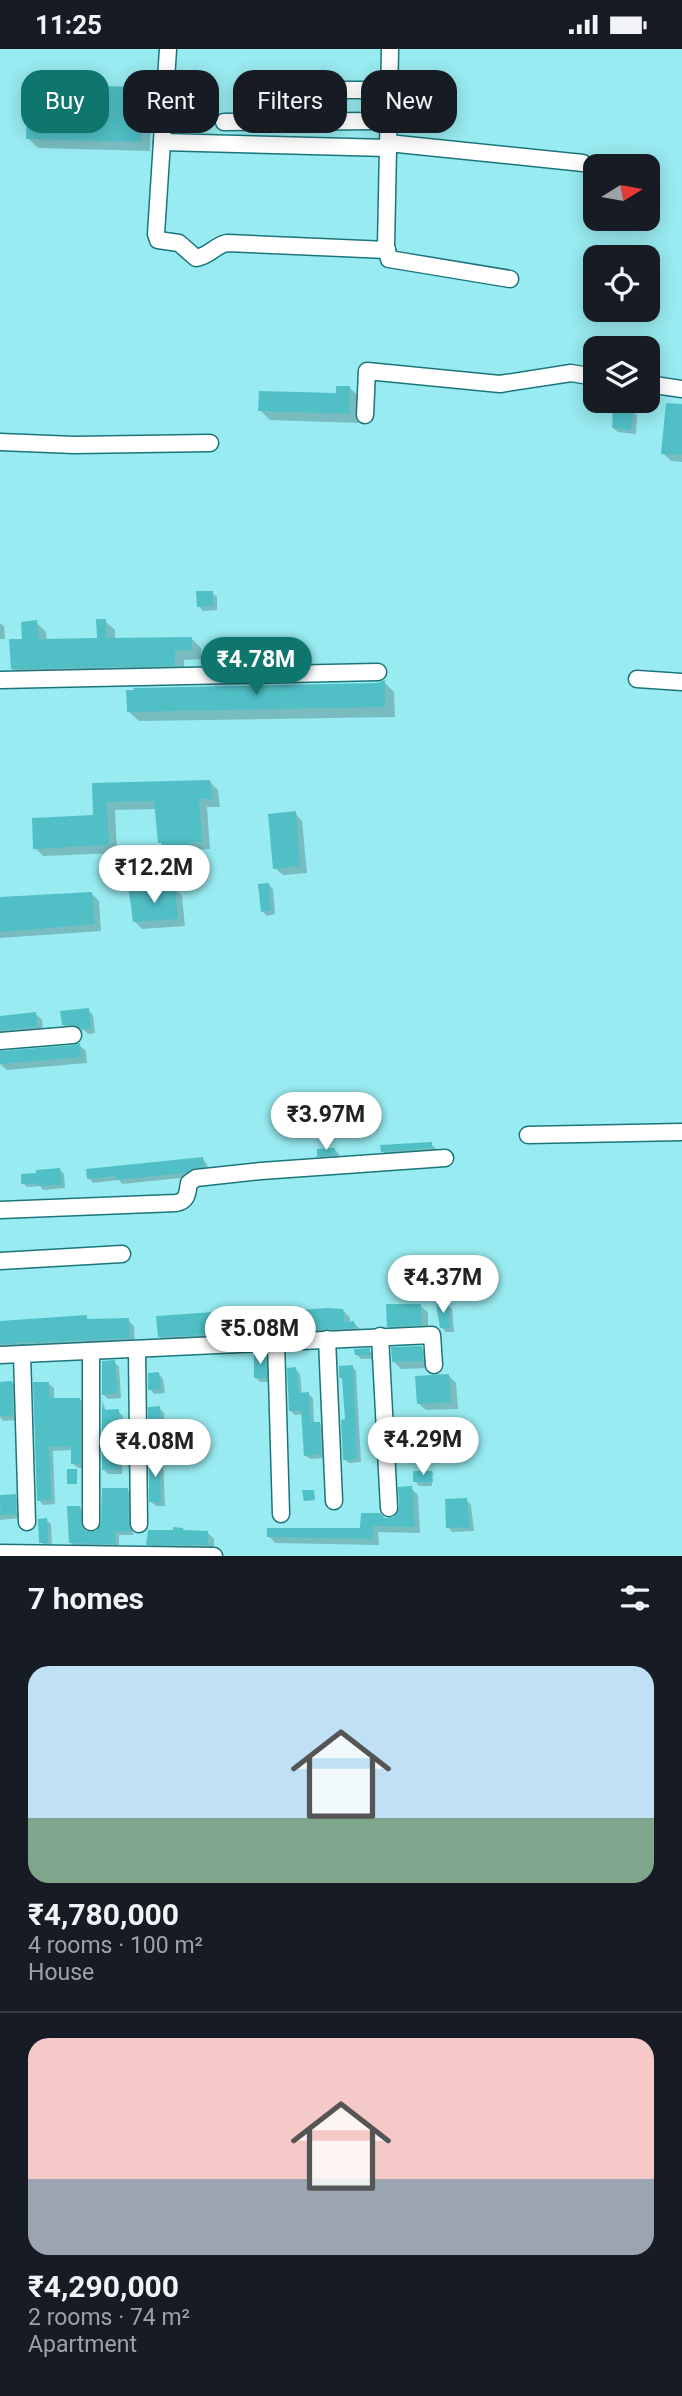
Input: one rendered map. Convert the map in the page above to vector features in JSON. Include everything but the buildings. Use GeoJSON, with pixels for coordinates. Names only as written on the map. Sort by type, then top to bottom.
{"type":"FeatureCollection","features":[{"type":"Feature","properties":{"kind":"street"},"geometry":{"type":"LineString","coordinates":[[168,49],[156,234],[158,240],[179,243],[196,258],[210,254],[222,243],[387,250]]}},
{"type":"Feature","properties":{"kind":"street"},"geometry":{"type":"LineString","coordinates":[[389,70],[390,49]]}},
{"type":"Feature","properties":{"kind":"street"},"geometry":{"type":"LineString","coordinates":[[225,122],[361,121]]}},
{"type":"Feature","properties":{"kind":"street"},"geometry":{"type":"LineString","coordinates":[[388,133],[389,259],[510,279]]}},
{"type":"Feature","properties":{"kind":"street"},"geometry":{"type":"LineString","coordinates":[[162,142],[388,145],[583,163]]}},
{"type":"Feature","properties":{"kind":"street"},"geometry":{"type":"LineString","coordinates":[[365,415],[368,371],[500,384],[571,373],[583,375]]}},
{"type":"Feature","properties":{"kind":"street"},"geometry":{"type":"LineString","coordinates":[[660,386],[682,389]]}},
{"type":"Feature","properties":{"kind":"street"},"geometry":{"type":"LineString","coordinates":[[0,442],[74,445],[210,443]]}},
{"type":"Feature","properties":{"kind":"street"},"geometry":{"type":"LineString","coordinates":[[0,680],[378,672]]}},
{"type":"Feature","properties":{"kind":"street"},"geometry":{"type":"LineString","coordinates":[[638,679],[682,683]]}},
{"type":"Feature","properties":{"kind":"street"},"geometry":{"type":"LineString","coordinates":[[0,1041],[73,1035]]}},
{"type":"Feature","properties":{"kind":"street"},"geometry":{"type":"LineString","coordinates":[[528,1135],[682,1132]]}},
{"type":"Feature","properties":{"kind":"street"},"geometry":{"type":"LineString","coordinates":[[0,1210],[176,1203],[186,1198],[189,1183],[196,1178],[445,1158]]}},
{"type":"Feature","properties":{"kind":"street"},"geometry":{"type":"LineString","coordinates":[[0,1261],[122,1254]]}},
{"type":"Feature","properties":{"kind":"street"},"geometry":{"type":"LineString","coordinates":[[0,1355],[432,1335],[434,1366]]}},
{"type":"Feature","properties":{"kind":"street"},"geometry":{"type":"LineString","coordinates":[[380,1336],[389,1508]]}},
{"type":"Feature","properties":{"kind":"street"},"geometry":{"type":"LineString","coordinates":[[327,1339],[334,1501]]}},
{"type":"Feature","properties":{"kind":"street"},"geometry":{"type":"LineString","coordinates":[[276,1342],[281,1514]]}},
{"type":"Feature","properties":{"kind":"street"},"geometry":{"type":"LineString","coordinates":[[136,1350],[139,1524]]}},
{"type":"Feature","properties":{"kind":"street"},"geometry":{"type":"LineString","coordinates":[[91,1351],[91,1522]]}},
{"type":"Feature","properties":{"kind":"street"},"geometry":{"type":"LineString","coordinates":[[23,1354],[27,1522]]}},
{"type":"Feature","properties":{"kind":"street"},"geometry":{"type":"LineString","coordinates":[[0,1554],[214,1556]]}}]}
